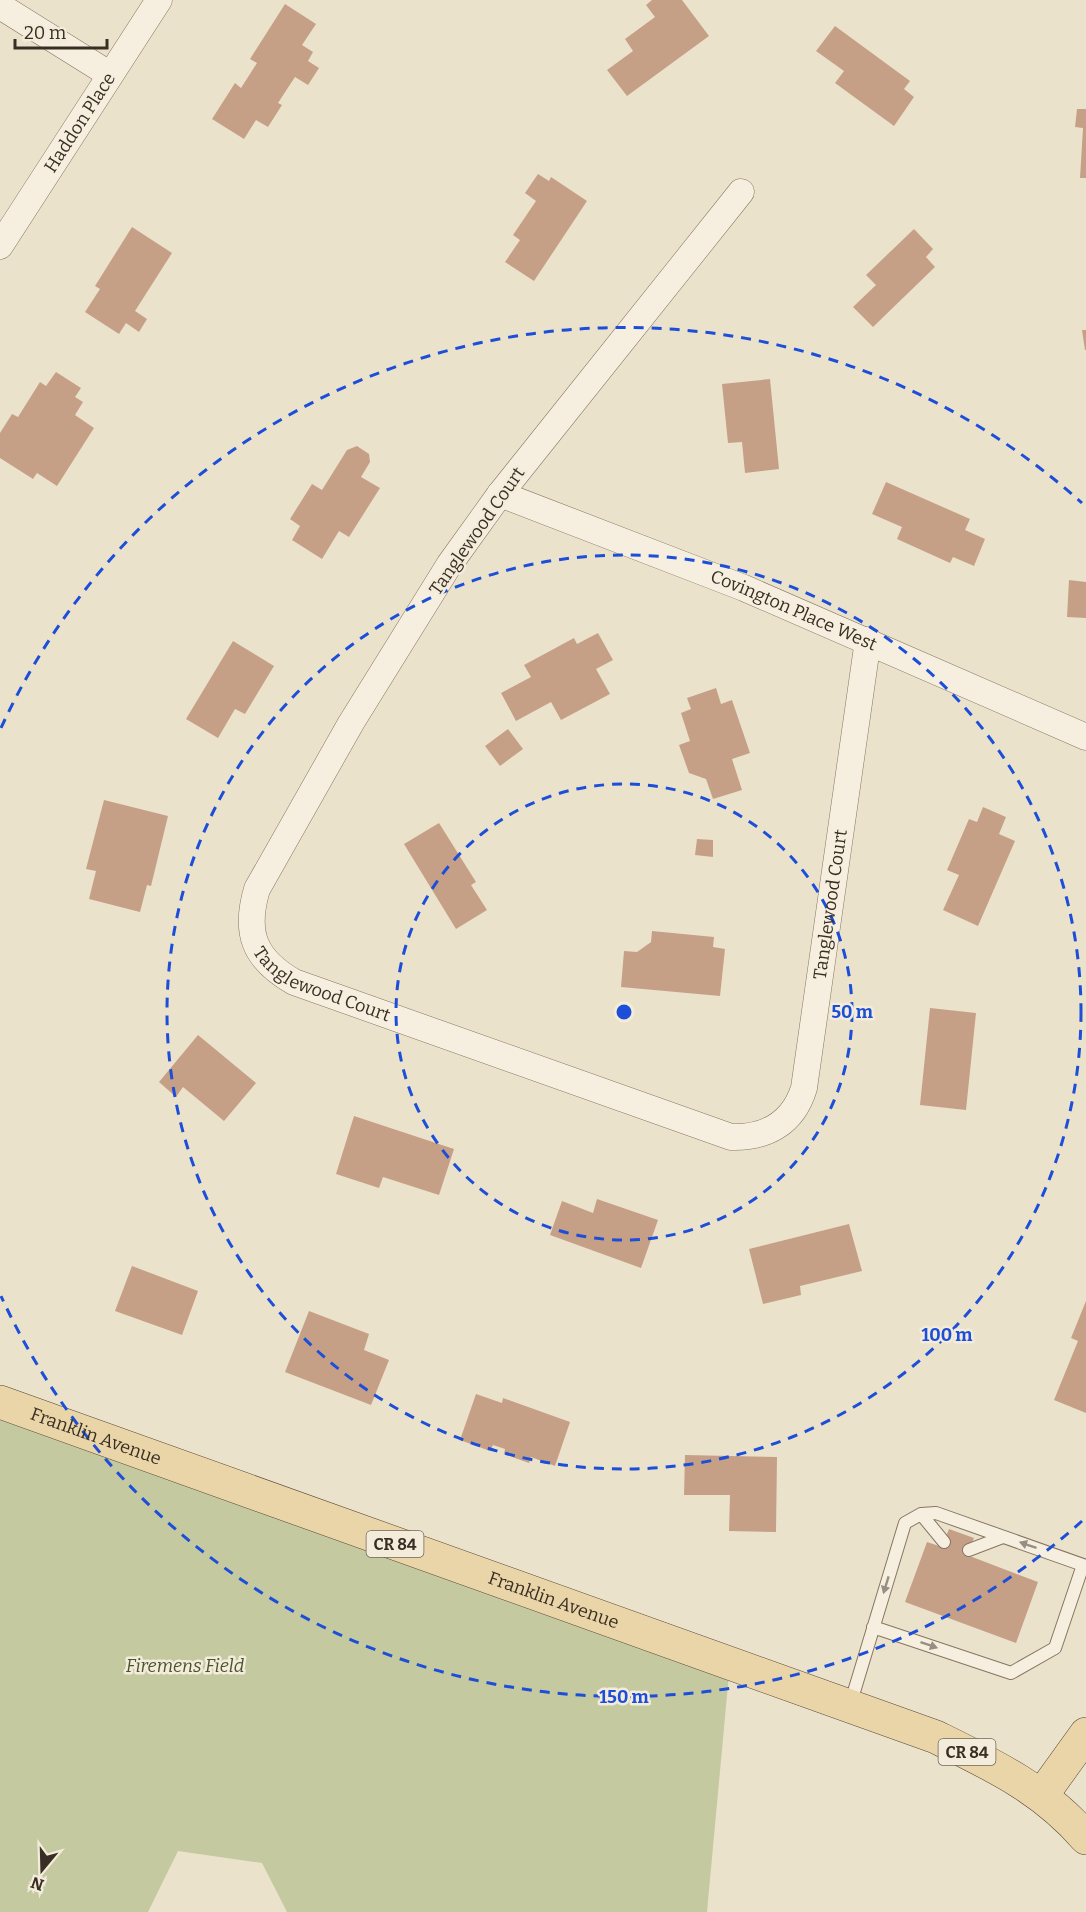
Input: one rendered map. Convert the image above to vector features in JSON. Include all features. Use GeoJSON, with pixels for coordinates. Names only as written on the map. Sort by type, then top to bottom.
{"type":"FeatureCollection","features":[{"type":"Feature","properties":{"kind":"main road","name":"Franklin Avenue"},"geometry":{"type":"LineString","coordinates":[[0,1402],[936,1737],[999,1768],[1042,1795],[1086,1838]]}},
{"type":"Feature","properties":{"kind":"main road"},"geometry":{"type":"LineString","coordinates":[[1042,1795],[1086,1734]]}},
{"type":"Feature","properties":{"kind":"street","name":"Haddon Place"},"geometry":{"type":"LineString","coordinates":[[0,246],[159,0]]}},
{"type":"Feature","properties":{"kind":"street"},"geometry":{"type":"LineString","coordinates":[[0,6],[109,75]]}},
{"type":"Feature","properties":{"kind":"street","name":"Tanglewood Court"},"geometry":{"type":"LineString","coordinates":[[741,192],[500,494],[449,565],[351,723],[257,889],[251,912],[252,934],[259,952],[274,970],[294,982],[731,1137],[752,1138],[772,1131],[789,1118],[804,1088],[868,640]]}},
{"type":"Feature","properties":{"kind":"street","name":"Covington Place West"},"geometry":{"type":"LineString","coordinates":[[500,494],[744,588],[868,640],[1086,737]]}},
{"type":"Feature","properties":{"kind":"lane"},"geometry":{"type":"LineString","coordinates":[[850,1706],[873,1627],[905,1523],[921,1514],[936,1513],[1084,1565],[1055,1648],[1011,1673],[873,1627]]}},
{"type":"Feature","properties":{"kind":"lane"},"geometry":{"type":"LineString","coordinates":[[921,1514],[944,1542]]}},
{"type":"Feature","properties":{"kind":"lane"},"geometry":{"type":"LineString","coordinates":[[969,1550],[1003,1537]]}},
{"type":"Feature","properties":{"kind":"green space","name":"Firemens Field"},"geometry":{"type":"Polygon","coordinates":[[[0,1402],[730,1663],[707,1912],[287,1912],[262,1863],[178,1851],[148,1912],[0,1912],[0,1402]]]}},
{"type":"Feature","properties":{"kind":"building"},"geometry":{"type":"Polygon","coordinates":[[[652,0],[682,0],[709,36],[627,96],[607,70],[633,51],[625,39],[655,17],[646,5],[652,0]]]}},
{"type":"Feature","properties":{"kind":"building"},"geometry":{"type":"Polygon","coordinates":[[[285,4],[316,24],[302,45],[313,52],[308,61],[319,68],[308,85],[295,77],[278,103],[282,105],[268,127],[256,120],[244,139],[212,119],[235,83],[241,88],[257,63],[250,59],[285,4]]]}},
{"type":"Feature","properties":{"kind":"building"},"geometry":{"type":"Polygon","coordinates":[[[835,26],[910,81],[904,89],[914,97],[894,126],[835,83],[844,71],[816,51],[835,26]]]}},
{"type":"Feature","properties":{"kind":"building"},"geometry":{"type":"Polygon","coordinates":[[[1077,109],[1086,109],[1086,178],[1080,178],[1083,128],[1075,127],[1077,109]]]}},
{"type":"Feature","properties":{"kind":"building"},"geometry":{"type":"Polygon","coordinates":[[[538,174],[549,181],[551,177],[587,201],[534,281],[505,262],[520,240],[513,235],[536,201],[525,193],[538,174]]]}},
{"type":"Feature","properties":{"kind":"building"},"geometry":{"type":"Polygon","coordinates":[[[132,227],[172,253],[135,311],[147,319],[139,332],[126,323],[119,334],[85,312],[100,289],[95,286],[132,227]]]}},
{"type":"Feature","properties":{"kind":"building"},"geometry":{"type":"Polygon","coordinates":[[[914,229],[933,249],[926,257],[935,267],[873,327],[853,307],[876,285],[866,275],[914,229]]]}},
{"type":"Feature","properties":{"kind":"building"},"geometry":{"type":"Polygon","coordinates":[[[1082,330],[1086,330],[1086,350],[1085,350],[1082,330]]]}},
{"type":"Feature","properties":{"kind":"building"},"geometry":{"type":"Polygon","coordinates":[[[56,372],[81,388],[75,397],[83,402],[75,415],[94,428],[57,486],[37,473],[33,479],[0,458],[0,433],[12,414],[18,417],[40,382],[46,386],[56,372]]]}},
{"type":"Feature","properties":{"kind":"building"},"geometry":{"type":"Polygon","coordinates":[[[770,379],[779,469],[745,473],[742,442],[728,443],[722,384],[770,379]]]}},
{"type":"Feature","properties":{"kind":"building"},"geometry":{"type":"Polygon","coordinates":[[[357,446],[369,454],[370,462],[361,477],[380,488],[349,537],[339,531],[322,559],[292,540],[300,526],[290,519],[312,484],[322,490],[347,450],[357,446]]]}},
{"type":"Feature","properties":{"kind":"building"},"geometry":{"type":"Polygon","coordinates":[[[886,482],[970,519],[965,530],[985,539],[974,566],[953,557],[950,563],[897,539],[902,527],[872,514],[886,482]]]}},
{"type":"Feature","properties":{"kind":"building"},"geometry":{"type":"Polygon","coordinates":[[[1069,580],[1086,582],[1086,618],[1067,617],[1069,580]]]}},
{"type":"Feature","properties":{"kind":"building"},"geometry":{"type":"Polygon","coordinates":[[[598,633],[613,660],[596,669],[610,694],[561,720],[551,702],[516,721],[501,693],[531,677],[524,665],[574,638],[577,644],[598,633]]]}},
{"type":"Feature","properties":{"kind":"building"},"geometry":{"type":"Polygon","coordinates":[[[233,641],[274,666],[245,714],[235,709],[218,738],[186,719],[233,641]]]}},
{"type":"Feature","properties":{"kind":"building"},"geometry":{"type":"Polygon","coordinates":[[[716,688],[721,704],[732,700],[750,753],[732,759],[742,790],[713,799],[706,779],[689,773],[679,745],[690,741],[681,713],[691,709],[687,698],[716,688]]]}},
{"type":"Feature","properties":{"kind":"building"},"geometry":{"type":"Polygon","coordinates":[[[508,729],[523,749],[500,766],[485,746],[508,729]]]}},
{"type":"Feature","properties":{"kind":"building"},"geometry":{"type":"Polygon","coordinates":[[[104,800],[168,816],[151,886],[147,885],[140,912],[89,899],[96,871],[86,869],[104,800]]]}},
{"type":"Feature","properties":{"kind":"building"},"geometry":{"type":"Polygon","coordinates":[[[983,807],[1006,817],[999,834],[1015,841],[978,926],[943,910],[959,875],[947,870],[969,819],[977,822],[983,807]]]}},
{"type":"Feature","properties":{"kind":"building"},"geometry":{"type":"Polygon","coordinates":[[[439,823],[476,882],[471,885],[487,910],[456,929],[404,844],[439,823]]]}},
{"type":"Feature","properties":{"kind":"building"},"geometry":{"type":"Polygon","coordinates":[[[697,839],[713,840],[713,857],[695,855],[697,839]]]}},
{"type":"Feature","properties":{"kind":"building"},"geometry":{"type":"Polygon","coordinates":[[[652,931],[714,937],[713,947],[725,949],[720,996],[621,987],[624,951],[637,952],[651,942],[652,931]]]}},
{"type":"Feature","properties":{"kind":"building"},"geometry":{"type":"Polygon","coordinates":[[[930,1008],[976,1013],[966,1110],[920,1105],[930,1008]]]}},
{"type":"Feature","properties":{"kind":"building"},"geometry":{"type":"Polygon","coordinates":[[[198,1035],[256,1083],[224,1121],[183,1087],[176,1097],[159,1082],[198,1035]]]}},
{"type":"Feature","properties":{"kind":"building"},"geometry":{"type":"Polygon","coordinates":[[[354,1116],[454,1149],[439,1195],[383,1177],[379,1188],[336,1174],[354,1116]]]}},
{"type":"Feature","properties":{"kind":"building"},"geometry":{"type":"Polygon","coordinates":[[[597,1199],[658,1220],[641,1268],[550,1235],[562,1201],[593,1213],[597,1199]]]}},
{"type":"Feature","properties":{"kind":"building"},"geometry":{"type":"Polygon","coordinates":[[[849,1224],[862,1271],[800,1286],[801,1295],[763,1304],[749,1249],[849,1224]]]}},
{"type":"Feature","properties":{"kind":"building"},"geometry":{"type":"Polygon","coordinates":[[[132,1266],[198,1291],[182,1335],[115,1311],[132,1266]]]}},
{"type":"Feature","properties":{"kind":"building"},"geometry":{"type":"Polygon","coordinates":[[[1086,1301],[1086,1413],[1054,1400],[1078,1341],[1071,1338],[1086,1301]]]}},
{"type":"Feature","properties":{"kind":"building"},"geometry":{"type":"Polygon","coordinates":[[[309,1311],[369,1334],[364,1350],[389,1360],[371,1405],[285,1372],[309,1311]]]}},
{"type":"Feature","properties":{"kind":"building"},"geometry":{"type":"Polygon","coordinates":[[[476,1394],[502,1403],[503,1398],[570,1422],[555,1466],[531,1457],[529,1463],[504,1454],[505,1449],[493,1445],[490,1451],[460,1440],[476,1394]]]}},
{"type":"Feature","properties":{"kind":"building"},"geometry":{"type":"Polygon","coordinates":[[[685,1455],[777,1457],[776,1532],[729,1531],[730,1495],[684,1495],[685,1455]]]}},
{"type":"Feature","properties":{"kind":"building"},"geometry":{"type":"Polygon","coordinates":[[[949,1529],[974,1538],[967,1555],[1038,1582],[1016,1643],[905,1602],[927,1542],[942,1547],[949,1529]]]}}]}
